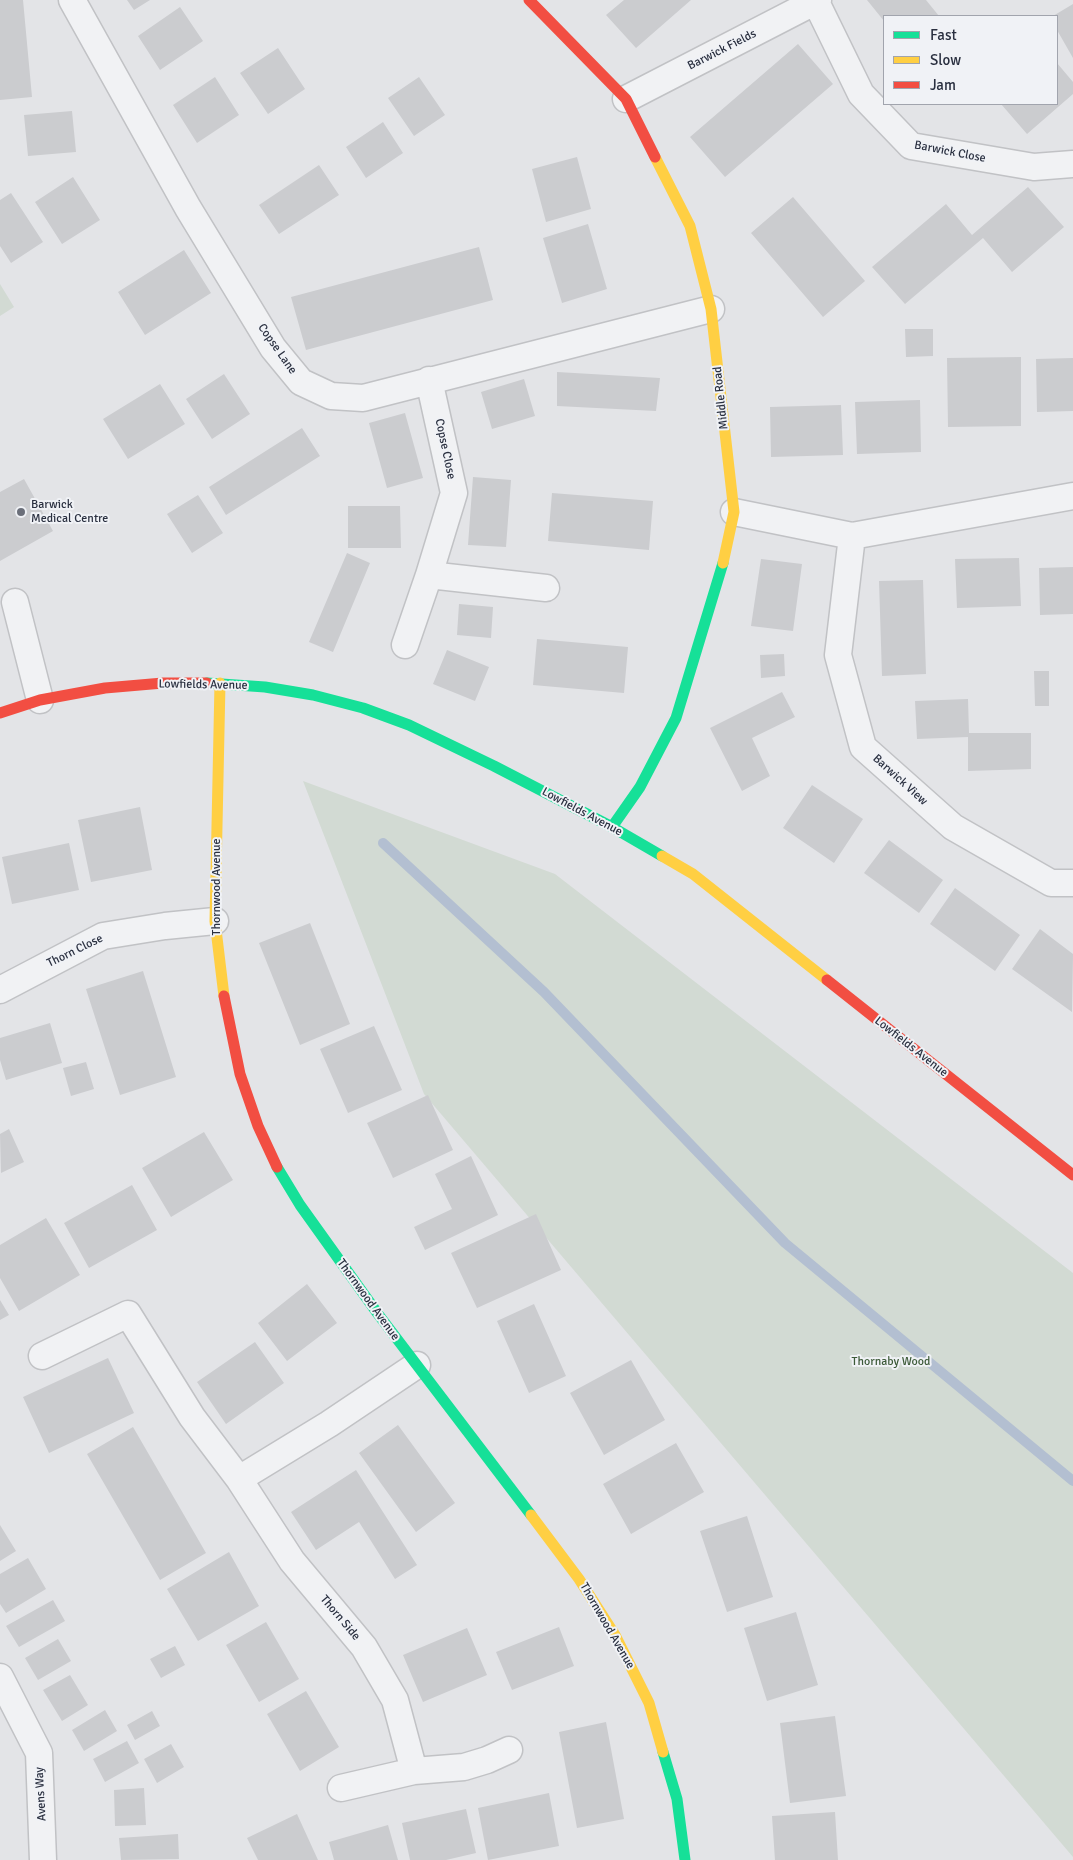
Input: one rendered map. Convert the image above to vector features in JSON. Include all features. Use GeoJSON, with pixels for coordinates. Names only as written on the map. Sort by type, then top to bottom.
{"type":"FeatureCollection","features":[{"type":"Feature","properties":{"kind":"street","name":"Copse Lane"},"geometry":{"type":"LineString","coordinates":[[72,0],[188,208],[274,348],[301,382],[331,396],[363,398],[711,309]]}},
{"type":"Feature","properties":{"kind":"street","name":"Middle Road"},"geometry":{"type":"LineString","coordinates":[[529,0],[626,99],[690,226],[711,309],[734,512],[722,573],[676,718],[640,787],[612,827]]}},
{"type":"Feature","properties":{"kind":"street","name":"Barwick Fields"},"geometry":{"type":"LineString","coordinates":[[626,99],[817,1]]}},
{"type":"Feature","properties":{"kind":"street","name":"Barwick Close"},"geometry":{"type":"LineString","coordinates":[[817,1],[861,94],[911,146],[1034,167],[1073,164]]}},
{"type":"Feature","properties":{"kind":"street","name":"Copse Close"},"geometry":{"type":"LineString","coordinates":[[405,645],[454,493],[429,380]]}},
{"type":"Feature","properties":{"kind":"street"},"geometry":{"type":"LineString","coordinates":[[734,512],[852,536],[1073,496]]}},
{"type":"Feature","properties":{"kind":"street","name":"Barwick View"},"geometry":{"type":"LineString","coordinates":[[852,536],[838,655],[863,747],[953,827],[1051,883],[1073,883]]}},
{"type":"Feature","properties":{"kind":"street"},"geometry":{"type":"LineString","coordinates":[[429,575],[546,588]]}},
{"type":"Feature","properties":{"kind":"street"},"geometry":{"type":"LineString","coordinates":[[15,602],[40,700]]}},
{"type":"Feature","properties":{"kind":"street","name":"Lowfields Avenue"},"geometry":{"type":"LineString","coordinates":[[0,713],[40,700],[105,688],[163,683],[220,683],[265,687],[312,695],[363,708],[410,725],[612,827],[693,874],[1073,1175]]}},
{"type":"Feature","properties":{"kind":"street","name":"Thornwood Avenue"},"geometry":{"type":"LineString","coordinates":[[220,683],[215,920],[222,984],[238,1066],[258,1126],[277,1166],[300,1205],[417,1365],[579,1579],[614,1635],[649,1703],[678,1800],[685,1860]]}},
{"type":"Feature","properties":{"kind":"street","name":"Thorn Close"},"geometry":{"type":"LineString","coordinates":[[0,990],[103,936],[215,920]]}},
{"type":"Feature","properties":{"kind":"street","name":"Thorn Side"},"geometry":{"type":"LineString","coordinates":[[42,1356],[128,1314],[192,1416],[239,1479],[292,1561],[364,1647],[395,1700],[414,1771]]}},
{"type":"Feature","properties":{"kind":"street"},"geometry":{"type":"LineString","coordinates":[[239,1479],[329,1424],[417,1365]]}},
{"type":"Feature","properties":{"kind":"street","name":"Avens Way"},"geometry":{"type":"LineString","coordinates":[[0,1678],[39,1753],[43,1860]]}},
{"type":"Feature","properties":{"kind":"street"},"geometry":{"type":"LineString","coordinates":[[341,1788],[414,1771],[464,1767],[487,1760],[509,1750]]}},
{"type":"Feature","properties":{"kind":"green space"},"geometry":{"type":"Polygon","coordinates":[[[0,284],[14,307],[0,316],[0,284]]]}},
{"type":"Feature","properties":{"kind":"green space","name":"Thornaby Wood"},"geometry":{"type":"Polygon","coordinates":[[[303,781],[555,874],[1073,1273],[1073,1857],[424,1094],[303,781]]]}},
{"type":"Feature","properties":{"kind":"building"},"geometry":{"type":"Polygon","coordinates":[[[0,0],[23,0],[32,97],[0,100],[0,0]]]}},
{"type":"Feature","properties":{"kind":"building"},"geometry":{"type":"Polygon","coordinates":[[[127,0],[150,0],[134,10],[127,0]]]}},
{"type":"Feature","properties":{"kind":"building"},"geometry":{"type":"Polygon","coordinates":[[[624,0],[691,0],[636,48],[606,15],[624,0]]]}},
{"type":"Feature","properties":{"kind":"building"},"geometry":{"type":"Polygon","coordinates":[[[867,0],[926,0],[938,15],[883,15],[883,20],[867,0]]]}},
{"type":"Feature","properties":{"kind":"building"},"geometry":{"type":"Polygon","coordinates":[[[1073,4],[1073,58],[1058,32],[1058,15],[1055,15],[1073,4]]]}},
{"type":"Feature","properties":{"kind":"building"},"geometry":{"type":"Polygon","coordinates":[[[180,7],[203,41],[160,70],[138,36],[180,7]]]}},
{"type":"Feature","properties":{"kind":"building"},"geometry":{"type":"Polygon","coordinates":[[[798,44],[833,84],[725,177],[690,137],[798,44]]]}},
{"type":"Feature","properties":{"kind":"building"},"geometry":{"type":"Polygon","coordinates":[[[278,48],[305,89],[268,114],[240,73],[278,48]]]}},
{"type":"Feature","properties":{"kind":"building"},"geometry":{"type":"Polygon","coordinates":[[[1058,64],[1073,82],[1073,94],[1027,134],[1002,105],[1058,105],[1058,64]]]}},
{"type":"Feature","properties":{"kind":"building"},"geometry":{"type":"Polygon","coordinates":[[[215,77],[239,115],[197,143],[173,105],[215,77]]]}},
{"type":"Feature","properties":{"kind":"building"},"geometry":{"type":"Polygon","coordinates":[[[419,77],[445,115],[414,136],[388,98],[419,77]]]}},
{"type":"Feature","properties":{"kind":"building"},"geometry":{"type":"Polygon","coordinates":[[[72,111],[76,152],[28,156],[24,115],[72,111]]]}},
{"type":"Feature","properties":{"kind":"building"},"geometry":{"type":"Polygon","coordinates":[[[383,122],[403,153],[366,178],[346,147],[383,122]]]}},
{"type":"Feature","properties":{"kind":"building"},"geometry":{"type":"Polygon","coordinates":[[[577,157],[591,209],[546,222],[532,169],[577,157]]]}},
{"type":"Feature","properties":{"kind":"building"},"geometry":{"type":"Polygon","coordinates":[[[319,165],[339,195],[279,234],[259,205],[319,165]]]}},
{"type":"Feature","properties":{"kind":"building"},"geometry":{"type":"Polygon","coordinates":[[[73,177],[100,220],[62,244],[35,202],[73,177]]]}},
{"type":"Feature","properties":{"kind":"building"},"geometry":{"type":"Polygon","coordinates":[[[1028,187],[1064,227],[1012,272],[983,238],[905,304],[872,267],[946,204],[972,235],[1028,187]]]}},
{"type":"Feature","properties":{"kind":"building"},"geometry":{"type":"Polygon","coordinates":[[[11,193],[43,242],[11,263],[0,246],[0,200],[11,193]]]}},
{"type":"Feature","properties":{"kind":"building"},"geometry":{"type":"Polygon","coordinates":[[[793,197],[865,281],[823,317],[751,233],[793,197]]]}},
{"type":"Feature","properties":{"kind":"building"},"geometry":{"type":"Polygon","coordinates":[[[588,224],[607,289],[562,303],[543,238],[588,224]]]}},
{"type":"Feature","properties":{"kind":"building"},"geometry":{"type":"Polygon","coordinates":[[[479,247],[493,300],[306,350],[291,297],[479,247]]]}},
{"type":"Feature","properties":{"kind":"building"},"geometry":{"type":"Polygon","coordinates":[[[184,250],[211,293],[145,335],[118,292],[184,250]]]}},
{"type":"Feature","properties":{"kind":"building"},"geometry":{"type":"Polygon","coordinates":[[[905,329],[933,329],[933,356],[906,357],[905,329]]]}},
{"type":"Feature","properties":{"kind":"building"},"geometry":{"type":"Polygon","coordinates":[[[1021,357],[1021,426],[948,427],[947,358],[1021,357]]]}},
{"type":"Feature","properties":{"kind":"building"},"geometry":{"type":"Polygon","coordinates":[[[1073,358],[1073,411],[1037,412],[1036,359],[1073,358]]]}},
{"type":"Feature","properties":{"kind":"building"},"geometry":{"type":"Polygon","coordinates":[[[557,372],[660,378],[656,411],[557,406],[557,372]]]}},
{"type":"Feature","properties":{"kind":"building"},"geometry":{"type":"Polygon","coordinates":[[[224,374],[250,414],[212,439],[186,399],[224,374]]]}},
{"type":"Feature","properties":{"kind":"building"},"geometry":{"type":"Polygon","coordinates":[[[524,379],[535,416],[492,429],[481,392],[524,379]]]}},
{"type":"Feature","properties":{"kind":"building"},"geometry":{"type":"Polygon","coordinates":[[[160,384],[185,424],[128,459],[103,419],[160,384]]]}},
{"type":"Feature","properties":{"kind":"building"},"geometry":{"type":"Polygon","coordinates":[[[920,400],[921,452],[857,454],[855,402],[920,400]]]}},
{"type":"Feature","properties":{"kind":"building"},"geometry":{"type":"Polygon","coordinates":[[[841,405],[843,455],[771,457],[770,407],[841,405]]]}},
{"type":"Feature","properties":{"kind":"building"},"geometry":{"type":"Polygon","coordinates":[[[405,413],[423,478],[387,488],[369,423],[405,413]]]}},
{"type":"Feature","properties":{"kind":"building"},"geometry":{"type":"Polygon","coordinates":[[[302,428],[320,456],[226,515],[209,487],[302,428]]]}},
{"type":"Feature","properties":{"kind":"building"},"geometry":{"type":"Polygon","coordinates":[[[473,477],[511,480],[506,547],[468,545],[473,477]]]}},
{"type":"Feature","properties":{"kind":"building","name":"Barwick Medical Centre"},"geometry":{"type":"Polygon","coordinates":[[[24,479],[53,531],[0,561],[0,492],[24,479]]]}},
{"type":"Feature","properties":{"kind":"building"},"geometry":{"type":"Polygon","coordinates":[[[552,493],[653,501],[649,550],[548,541],[552,493]]]}},
{"type":"Feature","properties":{"kind":"building"},"geometry":{"type":"Polygon","coordinates":[[[198,495],[223,533],[192,553],[167,514],[198,495]]]}},
{"type":"Feature","properties":{"kind":"building"},"geometry":{"type":"Polygon","coordinates":[[[348,506],[400,506],[401,548],[348,548],[348,506]]]}},
{"type":"Feature","properties":{"kind":"building"},"geometry":{"type":"Polygon","coordinates":[[[347,553],[370,563],[333,652],[309,642],[347,553]]]}},
{"type":"Feature","properties":{"kind":"building"},"geometry":{"type":"Polygon","coordinates":[[[1019,558],[1021,606],[957,608],[955,559],[1019,558]]]}},
{"type":"Feature","properties":{"kind":"building"},"geometry":{"type":"Polygon","coordinates":[[[761,559],[802,564],[793,631],[751,626],[761,559]]]}},
{"type":"Feature","properties":{"kind":"building"},"geometry":{"type":"Polygon","coordinates":[[[1073,567],[1073,614],[1040,615],[1039,568],[1073,567]]]}},
{"type":"Feature","properties":{"kind":"building"},"geometry":{"type":"Polygon","coordinates":[[[923,580],[926,674],[882,676],[879,581],[923,580]]]}},
{"type":"Feature","properties":{"kind":"building"},"geometry":{"type":"Polygon","coordinates":[[[459,604],[493,607],[491,638],[457,635],[459,604]]]}},
{"type":"Feature","properties":{"kind":"building"},"geometry":{"type":"Polygon","coordinates":[[[537,639],[628,647],[624,693],[533,685],[537,639]]]}},
{"type":"Feature","properties":{"kind":"building"},"geometry":{"type":"Polygon","coordinates":[[[447,650],[489,667],[475,701],[433,684],[447,650]]]}},
{"type":"Feature","properties":{"kind":"building"},"geometry":{"type":"Polygon","coordinates":[[[784,654],[785,676],[761,678],[760,655],[784,654]]]}},
{"type":"Feature","properties":{"kind":"building"},"geometry":{"type":"Polygon","coordinates":[[[1034,671],[1049,671],[1049,706],[1035,706],[1034,671]]]}},
{"type":"Feature","properties":{"kind":"building"},"geometry":{"type":"Polygon","coordinates":[[[782,692],[795,717],[752,738],[770,776],[742,791],[710,728],[782,692]]]}},
{"type":"Feature","properties":{"kind":"building"},"geometry":{"type":"Polygon","coordinates":[[[968,699],[969,733],[1031,733],[1031,769],[968,771],[968,737],[917,739],[915,701],[968,699]]]}},
{"type":"Feature","properties":{"kind":"building"},"geometry":{"type":"Polygon","coordinates":[[[812,785],[863,819],[834,863],[783,828],[812,785]]]}},
{"type":"Feature","properties":{"kind":"building"},"geometry":{"type":"Polygon","coordinates":[[[140,807],[152,870],[91,882],[78,820],[140,807]]]}},
{"type":"Feature","properties":{"kind":"building"},"geometry":{"type":"Polygon","coordinates":[[[889,840],[943,880],[919,913],[864,873],[889,840]]]}},
{"type":"Feature","properties":{"kind":"building"},"geometry":{"type":"Polygon","coordinates":[[[69,843],[79,890],[12,904],[2,857],[69,843]]]}},
{"type":"Feature","properties":{"kind":"building"},"geometry":{"type":"Polygon","coordinates":[[[955,888],[1020,935],[995,971],[930,924],[955,888]]]}},
{"type":"Feature","properties":{"kind":"building"},"geometry":{"type":"Polygon","coordinates":[[[310,923],[350,1024],[300,1045],[259,943],[310,923]]]}},
{"type":"Feature","properties":{"kind":"building"},"geometry":{"type":"Polygon","coordinates":[[[1040,929],[1073,954],[1072,1012],[1012,969],[1040,929]]]}},
{"type":"Feature","properties":{"kind":"building"},"geometry":{"type":"Polygon","coordinates":[[[143,971],[176,1077],[120,1095],[86,989],[143,971]]]}},
{"type":"Feature","properties":{"kind":"building"},"geometry":{"type":"Polygon","coordinates":[[[50,1023],[62,1063],[6,1080],[0,1060],[0,1038],[50,1023]]]}},
{"type":"Feature","properties":{"kind":"building"},"geometry":{"type":"Polygon","coordinates":[[[374,1026],[402,1090],[348,1113],[320,1049],[374,1026]]]}},
{"type":"Feature","properties":{"kind":"building"},"geometry":{"type":"Polygon","coordinates":[[[86,1062],[94,1089],[71,1096],[63,1068],[86,1062]]]}},
{"type":"Feature","properties":{"kind":"building"},"geometry":{"type":"Polygon","coordinates":[[[428,1095],[453,1150],[393,1178],[367,1123],[428,1095]]]}},
{"type":"Feature","properties":{"kind":"building"},"geometry":{"type":"Polygon","coordinates":[[[9,1129],[24,1162],[1,1173],[0,1134],[9,1129]]]}},
{"type":"Feature","properties":{"kind":"building"},"geometry":{"type":"Polygon","coordinates":[[[204,1132],[233,1180],[171,1217],[142,1168],[204,1132]]]}},
{"type":"Feature","properties":{"kind":"building"},"geometry":{"type":"Polygon","coordinates":[[[471,1156],[498,1215],[425,1250],[414,1227],[452,1209],[435,1174],[471,1156]]]}},
{"type":"Feature","properties":{"kind":"building"},"geometry":{"type":"Polygon","coordinates":[[[132,1185],[157,1230],[89,1268],[64,1223],[132,1185]]]}},
{"type":"Feature","properties":{"kind":"building"},"geometry":{"type":"Polygon","coordinates":[[[536,1214],[561,1270],[477,1308],[451,1253],[536,1214]]]}},
{"type":"Feature","properties":{"kind":"building"},"geometry":{"type":"Polygon","coordinates":[[[46,1218],[80,1275],[19,1311],[0,1278],[0,1245],[46,1218]]]}},
{"type":"Feature","properties":{"kind":"building"},"geometry":{"type":"Polygon","coordinates":[[[307,1284],[337,1323],[287,1361],[258,1323],[307,1284]]]}},
{"type":"Feature","properties":{"kind":"building"},"geometry":{"type":"Polygon","coordinates":[[[0,1300],[9,1315],[0,1320],[0,1300]]]}},
{"type":"Feature","properties":{"kind":"building"},"geometry":{"type":"Polygon","coordinates":[[[534,1304],[566,1376],[529,1393],[497,1321],[534,1304]]]}},
{"type":"Feature","properties":{"kind":"building"},"geometry":{"type":"Polygon","coordinates":[[[255,1342],[284,1383],[226,1424],[197,1382],[255,1342]]]}},
{"type":"Feature","properties":{"kind":"building"},"geometry":{"type":"Polygon","coordinates":[[[108,1358],[134,1413],[49,1453],[23,1397],[108,1358]]]}},
{"type":"Feature","properties":{"kind":"building"},"geometry":{"type":"Polygon","coordinates":[[[631,1360],[665,1420],[604,1455],[570,1393],[631,1360]]]}},
{"type":"Feature","properties":{"kind":"building"},"geometry":{"type":"Polygon","coordinates":[[[398,1425],[455,1503],[416,1532],[359,1453],[398,1425]]]}},
{"type":"Feature","properties":{"kind":"building"},"geometry":{"type":"Polygon","coordinates":[[[133,1427],[206,1553],[160,1580],[87,1454],[133,1427]]]}},
{"type":"Feature","properties":{"kind":"building"},"geometry":{"type":"Polygon","coordinates":[[[676,1443],[704,1492],[631,1534],[603,1484],[676,1443]]]}},
{"type":"Feature","properties":{"kind":"building"},"geometry":{"type":"Polygon","coordinates":[[[356,1470],[417,1565],[395,1579],[359,1522],[316,1550],[291,1512],[356,1470]]]}},
{"type":"Feature","properties":{"kind":"building"},"geometry":{"type":"Polygon","coordinates":[[[747,1516],[773,1597],[727,1612],[700,1531],[747,1516]]]}},
{"type":"Feature","properties":{"kind":"building"},"geometry":{"type":"Polygon","coordinates":[[[0,1525],[16,1551],[0,1561],[0,1525]]]}},
{"type":"Feature","properties":{"kind":"building"},"geometry":{"type":"Polygon","coordinates":[[[229,1552],[259,1606],[198,1641],[167,1589],[229,1552]]]}},
{"type":"Feature","properties":{"kind":"building"},"geometry":{"type":"Polygon","coordinates":[[[28,1558],[46,1589],[6,1613],[0,1604],[0,1574],[28,1558]]]}},
{"type":"Feature","properties":{"kind":"building"},"geometry":{"type":"Polygon","coordinates":[[[53,1600],[65,1621],[19,1647],[6,1626],[53,1600]]]}},
{"type":"Feature","properties":{"kind":"building"},"geometry":{"type":"Polygon","coordinates":[[[796,1612],[818,1685],[767,1701],[744,1628],[796,1612]]]}},
{"type":"Feature","properties":{"kind":"building"},"geometry":{"type":"Polygon","coordinates":[[[266,1622],[299,1679],[259,1702],[226,1645],[266,1622]]]}},
{"type":"Feature","properties":{"kind":"building"},"geometry":{"type":"Polygon","coordinates":[[[559,1627],[574,1666],[512,1690],[496,1652],[559,1627]]]}},
{"type":"Feature","properties":{"kind":"building"},"geometry":{"type":"Polygon","coordinates":[[[467,1628],[487,1675],[423,1702],[403,1655],[467,1628]]]}},
{"type":"Feature","properties":{"kind":"building"},"geometry":{"type":"Polygon","coordinates":[[[58,1639],[71,1661],[38,1680],[25,1658],[58,1639]]]}},
{"type":"Feature","properties":{"kind":"building"},"geometry":{"type":"Polygon","coordinates":[[[175,1646],[185,1665],[161,1678],[150,1659],[175,1646]]]}},
{"type":"Feature","properties":{"kind":"building"},"geometry":{"type":"Polygon","coordinates":[[[70,1675],[88,1705],[62,1721],[43,1690],[70,1675]]]}},
{"type":"Feature","properties":{"kind":"building"},"geometry":{"type":"Polygon","coordinates":[[[306,1691],[339,1747],[300,1771],[267,1714],[306,1691]]]}},
{"type":"Feature","properties":{"kind":"building"},"geometry":{"type":"Polygon","coordinates":[[[105,1710],[117,1731],[84,1751],[72,1730],[105,1710]]]}},
{"type":"Feature","properties":{"kind":"building"},"geometry":{"type":"Polygon","coordinates":[[[152,1711],[160,1726],[135,1740],[127,1725],[152,1711]]]}},
{"type":"Feature","properties":{"kind":"building"},"geometry":{"type":"Polygon","coordinates":[[[835,1716],[846,1796],[790,1803],[780,1723],[835,1716]]]}},
{"type":"Feature","properties":{"kind":"building"},"geometry":{"type":"Polygon","coordinates":[[[606,1722],[624,1819],[577,1828],[559,1732],[606,1722]]]}},
{"type":"Feature","properties":{"kind":"building"},"geometry":{"type":"Polygon","coordinates":[[[127,1741],[139,1763],[105,1782],[93,1759],[127,1741]]]}},
{"type":"Feature","properties":{"kind":"building"},"geometry":{"type":"Polygon","coordinates":[[[171,1744],[184,1767],[157,1783],[144,1759],[171,1744]]]}},
{"type":"Feature","properties":{"kind":"building"},"geometry":{"type":"Polygon","coordinates":[[[144,1788],[146,1825],[115,1826],[114,1790],[144,1788]]]}},
{"type":"Feature","properties":{"kind":"building"},"geometry":{"type":"Polygon","coordinates":[[[549,1793],[559,1846],[488,1860],[478,1808],[549,1793]]]}},
{"type":"Feature","properties":{"kind":"building"},"geometry":{"type":"Polygon","coordinates":[[[466,1809],[476,1853],[446,1860],[410,1860],[402,1823],[466,1809]]]}},
{"type":"Feature","properties":{"kind":"building"},"geometry":{"type":"Polygon","coordinates":[[[835,1812],[838,1860],[775,1860],[772,1816],[835,1812]]]}},
{"type":"Feature","properties":{"kind":"building"},"geometry":{"type":"Polygon","coordinates":[[[297,1814],[318,1860],[258,1860],[247,1838],[297,1814]]]}},
{"type":"Feature","properties":{"kind":"building"},"geometry":{"type":"Polygon","coordinates":[[[388,1825],[398,1860],[334,1860],[329,1842],[388,1825]]]}},
{"type":"Feature","properties":{"kind":"building"},"geometry":{"type":"Polygon","coordinates":[[[178,1834],[179,1859],[121,1860],[119,1838],[178,1834]]]}},
{"type":"Feature","properties":{"kind":"waterway"},"geometry":{"type":"LineString","coordinates":[[383,843],[544,992],[785,1243],[1073,1481]]}},
{"type":"Feature","properties":{"kind":"traffic: fast"},"geometry":{"type":"LineString","coordinates":[[612,827],[640,787],[676,718],[723,563]]}},
{"type":"Feature","properties":{"kind":"traffic: fast"},"geometry":{"type":"LineString","coordinates":[[207,683],[265,687],[313,695],[363,708],[409,725],[494,766],[612,827],[662,856]]}},
{"type":"Feature","properties":{"kind":"traffic: fast"},"geometry":{"type":"LineString","coordinates":[[277,1167],[300,1205],[378,1314],[531,1515]]}},
{"type":"Feature","properties":{"kind":"traffic: fast"},"geometry":{"type":"LineString","coordinates":[[663,1752],[677,1799],[685,1860]]}},
{"type":"Feature","properties":{"kind":"traffic: slow"},"geometry":{"type":"LineString","coordinates":[[655,157],[690,226],[711,309],[734,512],[723,563]]}},
{"type":"Feature","properties":{"kind":"traffic: slow"},"geometry":{"type":"LineString","coordinates":[[220,683],[215,921],[224,996]]}},
{"type":"Feature","properties":{"kind":"traffic: slow"},"geometry":{"type":"LineString","coordinates":[[662,856],[693,874],[827,980]]}},
{"type":"Feature","properties":{"kind":"traffic: slow"},"geometry":{"type":"LineString","coordinates":[[531,1515],[579,1579],[615,1635],[649,1703],[663,1752]]}},
{"type":"Feature","properties":{"kind":"traffic: jam"},"geometry":{"type":"LineString","coordinates":[[529,0],[626,99],[655,157]]}},
{"type":"Feature","properties":{"kind":"traffic: jam"},"geometry":{"type":"LineString","coordinates":[[0,713],[40,700],[105,688],[163,683],[207,683]]}},
{"type":"Feature","properties":{"kind":"traffic: jam"},"geometry":{"type":"LineString","coordinates":[[827,980],[1073,1175]]}},
{"type":"Feature","properties":{"kind":"traffic: jam"},"geometry":{"type":"LineString","coordinates":[[224,996],[240,1074],[258,1126],[277,1167]]}},
{"type":"Feature","properties":{"kind":"place","name":"Barwick Medical Centre"},"geometry":{"type":"Point","coordinates":[21,512]}}]}
